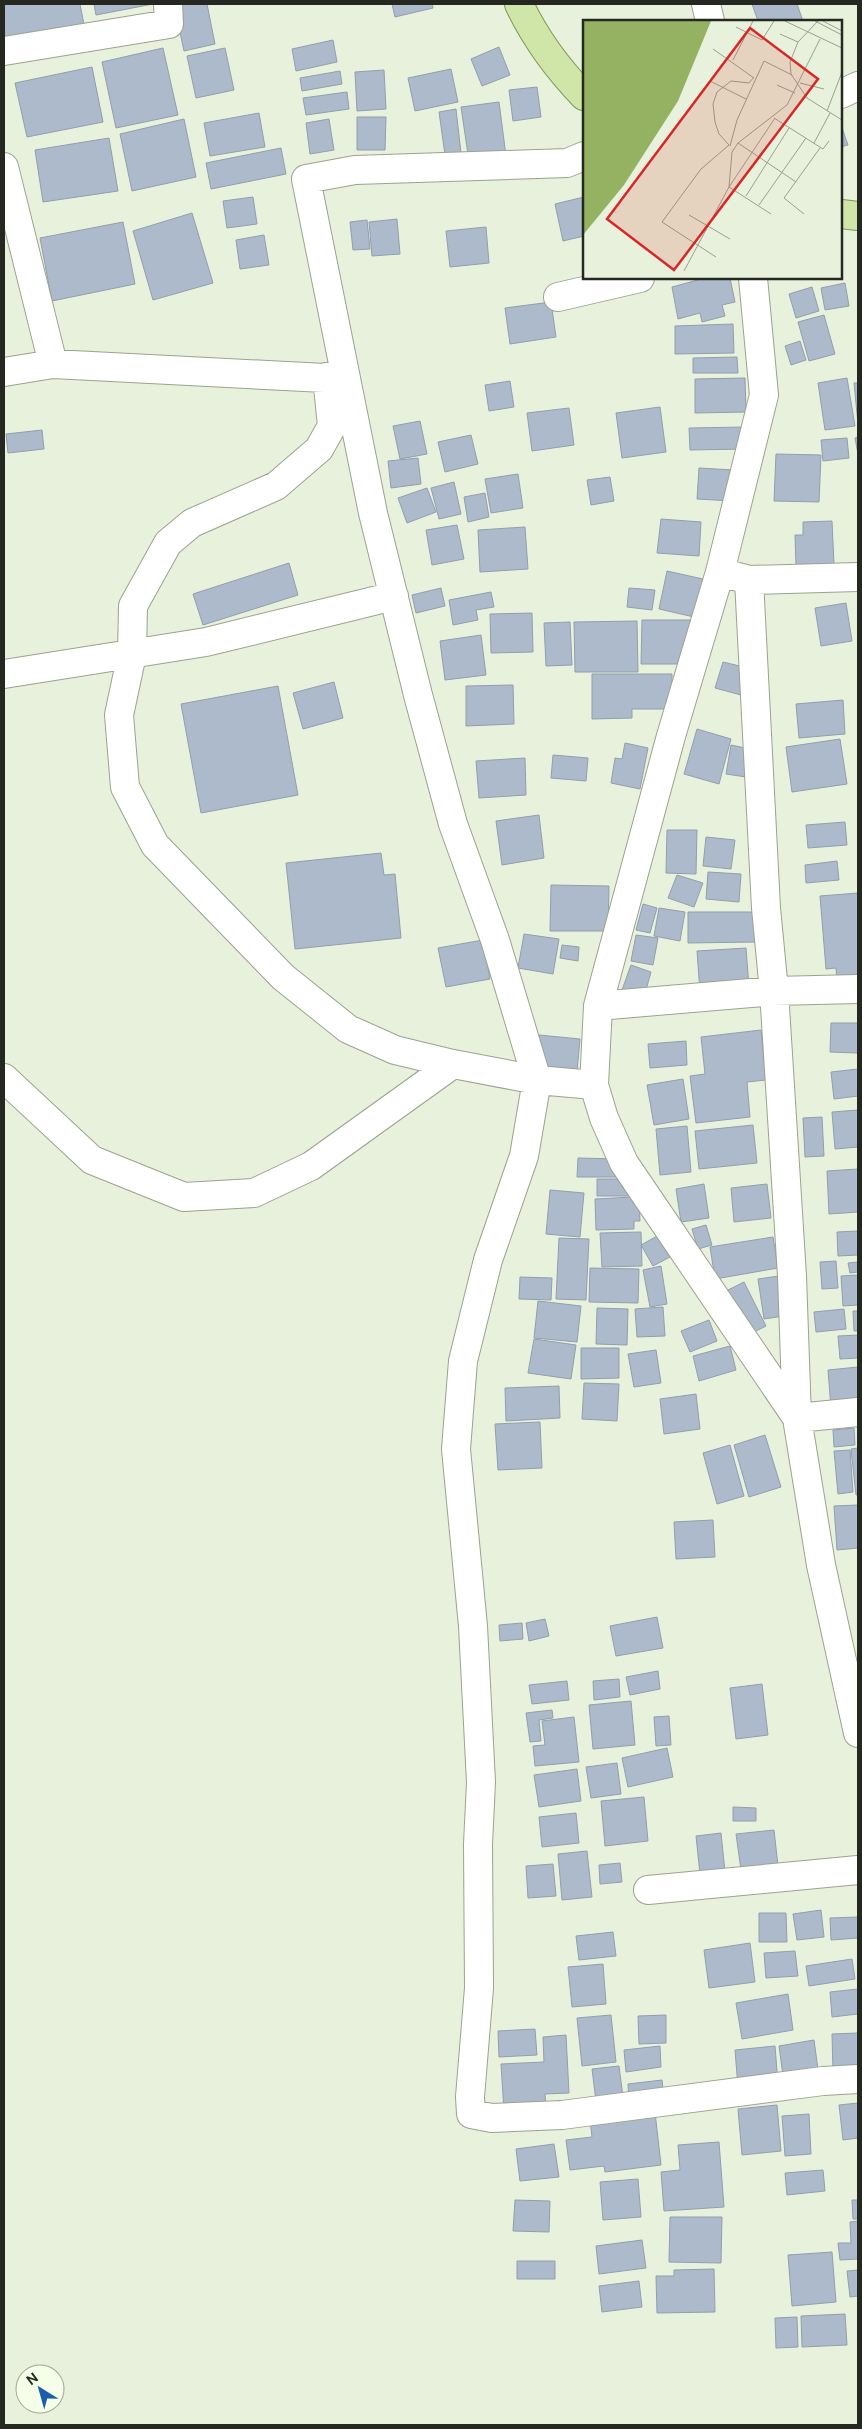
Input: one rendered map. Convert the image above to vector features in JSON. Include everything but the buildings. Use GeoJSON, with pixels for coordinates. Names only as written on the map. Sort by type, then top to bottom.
{"type":"FeatureCollection","features":[{"type":"Feature","properties":{"kind":"main road"},"geometry":{"type":"LineString","coordinates":[[519,4],[531,30],[569,80],[583,95]]}},
{"type":"Feature","properties":{"kind":"main road"},"geometry":{"type":"LineString","coordinates":[[842,214],[858,216]]}},
{"type":"Feature","properties":{"kind":"street"},"geometry":{"type":"LineString","coordinates":[[4,51],[169,24],[168,4]]}},
{"type":"Feature","properties":{"kind":"street"},"geometry":{"type":"LineString","coordinates":[[706,4],[710,20]]}},
{"type":"Feature","properties":{"kind":"street"},"geometry":{"type":"LineString","coordinates":[[842,94],[858,86]]}},
{"type":"Feature","properties":{"kind":"street"},"geometry":{"type":"LineString","coordinates":[[583,156],[567,164],[354,170],[306,178],[337,378],[452,824],[495,940],[537,1080],[524,1156],[488,1260],[463,1361],[456,1449],[473,1626],[481,1782],[478,1844],[479,1988],[470,2097],[471,2114],[492,2118],[562,2115],[822,2081],[858,2079]]}},
{"type":"Feature","properties":{"kind":"street"},"geometry":{"type":"LineString","coordinates":[[4,168],[53,364]]}},
{"type":"Feature","properties":{"kind":"street"},"geometry":{"type":"LineString","coordinates":[[558,297],[636,279]]}},
{"type":"Feature","properties":{"kind":"street"},"geometry":{"type":"LineString","coordinates":[[753,279],[764,394],[720,572],[671,736],[598,1006],[594,1085],[604,1118],[624,1163],[797,1418]]}},
{"type":"Feature","properties":{"kind":"street"},"geometry":{"type":"LineString","coordinates":[[4,372],[53,364],[337,378]]}},
{"type":"Feature","properties":{"kind":"street"},"geometry":{"type":"LineString","coordinates":[[337,378],[332,426],[319,449],[276,486],[192,523],[168,543],[133,606],[132,654],[119,715],[125,787],[154,845],[283,977],[348,1029],[395,1050],[454,1064],[537,1080],[594,1085]]}},
{"type":"Feature","properties":{"kind":"street"},"geometry":{"type":"LineString","coordinates":[[720,572],[749,580],[858,577]]}},
{"type":"Feature","properties":{"kind":"street"},"geometry":{"type":"LineString","coordinates":[[749,580],[757,766],[766,908],[774,991],[792,1276],[797,1418],[821,1565],[858,1733]]}},
{"type":"Feature","properties":{"kind":"street"},"geometry":{"type":"LineString","coordinates":[[4,674],[206,642],[394,596]]}},
{"type":"Feature","properties":{"kind":"street"},"geometry":{"type":"LineString","coordinates":[[598,1006],[774,991],[858,989]]}},
{"type":"Feature","properties":{"kind":"street"},"geometry":{"type":"LineString","coordinates":[[4,1078],[92,1160],[184,1196],[254,1193],[311,1166],[454,1064]]}},
{"type":"Feature","properties":{"kind":"street"},"geometry":{"type":"LineString","coordinates":[[797,1418],[858,1412]]}},
{"type":"Feature","properties":{"kind":"street"},"geometry":{"type":"LineString","coordinates":[[648,1890],[858,1870]]}}]}
